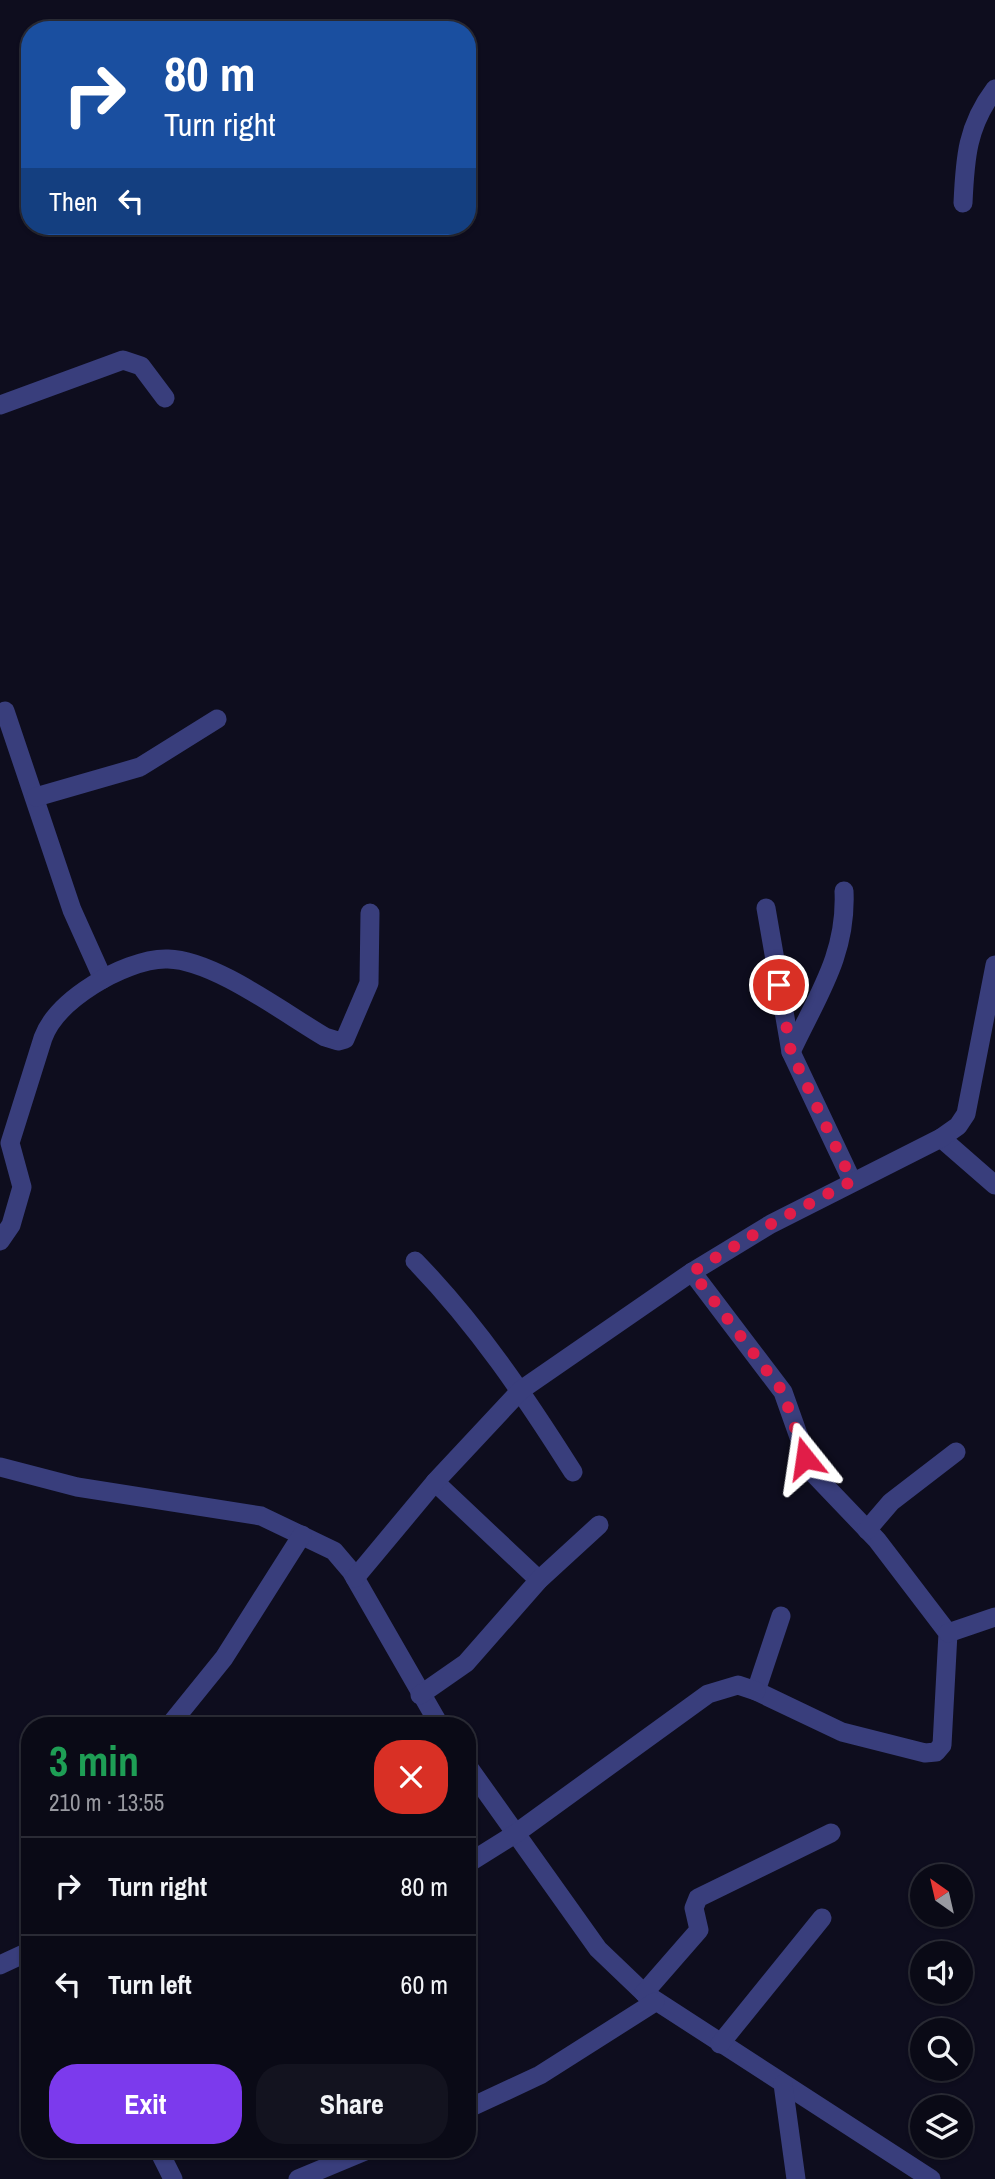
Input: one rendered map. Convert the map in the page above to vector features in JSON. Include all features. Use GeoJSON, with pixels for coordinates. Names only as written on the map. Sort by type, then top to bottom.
{"type":"FeatureCollection","features":[{"type":"Feature","properties":{"kind":"street"},"geometry":{"type":"LineString","coordinates":[[963,203],[965,153],[979,110],[995,89]]}},
{"type":"Feature","properties":{"kind":"street"},"geometry":{"type":"LineString","coordinates":[[0,405],[123,360],[141,366],[165,398]]}},
{"type":"Feature","properties":{"kind":"street"},"geometry":{"type":"LineString","coordinates":[[5,711],[72,910],[103,979]]}},
{"type":"Feature","properties":{"kind":"street"},"geometry":{"type":"LineString","coordinates":[[36,797],[133,769],[217,719]]}},
{"type":"Feature","properties":{"kind":"street"},"geometry":{"type":"LineString","coordinates":[[791,1052],[832,970],[846,921],[844,891]]}},
{"type":"Feature","properties":{"kind":"street"},"geometry":{"type":"LineString","coordinates":[[766,908],[791,1052],[852,1181]]}},
{"type":"Feature","properties":{"kind":"street"},"geometry":{"type":"LineString","coordinates":[[0,1241],[11,1225],[22,1187],[10,1143],[48,1025],[103,979],[165,958],[185,960],[209,968],[325,1037],[338,1041],[345,1039],[351,1031],[369,983],[370,913]]}},
{"type":"Feature","properties":{"kind":"street"},"geometry":{"type":"LineString","coordinates":[[355,1578],[435,1482],[521,1390],[692,1272],[771,1224],[941,1138],[958,1126],[965,1114],[995,965]]}},
{"type":"Feature","properties":{"kind":"street"},"geometry":{"type":"LineString","coordinates":[[941,1138],[995,1185]]}},
{"type":"Feature","properties":{"kind":"street"},"geometry":{"type":"LineString","coordinates":[[415,1261],[467,1318],[521,1390],[573,1472]]}},
{"type":"Feature","properties":{"kind":"street"},"geometry":{"type":"LineString","coordinates":[[476,1858],[515,1834],[708,1695],[738,1685],[842,1732],[925,1753],[936,1752],[942,1745],[948,1633],[867,1530],[811,1471],[783,1392],[692,1272]]}},
{"type":"Feature","properties":{"kind":"street"},"geometry":{"type":"LineString","coordinates":[[867,1530],[891,1502],[957,1452]]}},
{"type":"Feature","properties":{"kind":"street"},"geometry":{"type":"LineString","coordinates":[[0,1467],[77,1486],[261,1516],[334,1551],[355,1578],[434,1717]]}},
{"type":"Feature","properties":{"kind":"street"},"geometry":{"type":"LineString","coordinates":[[435,1482],[539,1580]]}},
{"type":"Feature","properties":{"kind":"street"},"geometry":{"type":"LineString","coordinates":[[420,1695],[466,1663],[539,1580],[599,1525]]}},
{"type":"Feature","properties":{"kind":"street"},"geometry":{"type":"LineString","coordinates":[[176,1717],[224,1658],[302,1535]]}},
{"type":"Feature","properties":{"kind":"street"},"geometry":{"type":"LineString","coordinates":[[756,1691],[781,1616]]}},
{"type":"Feature","properties":{"kind":"street"},"geometry":{"type":"LineString","coordinates":[[948,1633],[995,1617]]}},
{"type":"Feature","properties":{"kind":"street"},"geometry":{"type":"LineString","coordinates":[[476,1778],[598,1949],[650,1998],[931,2179]]}},
{"type":"Feature","properties":{"kind":"street"},"geometry":{"type":"LineString","coordinates":[[476,2105],[540,2076],[650,1998],[699,1930],[694,1908],[694,1902],[698,1898],[831,1832]]}},
{"type":"Feature","properties":{"kind":"street"},"geometry":{"type":"LineString","coordinates":[[720,2044],[822,1919]]}},
{"type":"Feature","properties":{"kind":"street"},"geometry":{"type":"LineString","coordinates":[[0,1965],[21,1955]]}},
{"type":"Feature","properties":{"kind":"street"},"geometry":{"type":"LineString","coordinates":[[783,2084],[796,2179]]}},
{"type":"Feature","properties":{"kind":"street"},"geometry":{"type":"LineString","coordinates":[[162,2158],[173,2179]]}},
{"type":"Feature","properties":{"kind":"street"},"geometry":{"type":"LineString","coordinates":[[298,2179],[348,2158]]}},
{"type":"Feature","properties":{"kind":"route"},"geometry":{"type":"LineString","coordinates":[[779,985],[791,1052],[852,1181],[771,1224],[692,1272],[783,1392],[791,1408],[805,1458]]}}]}
